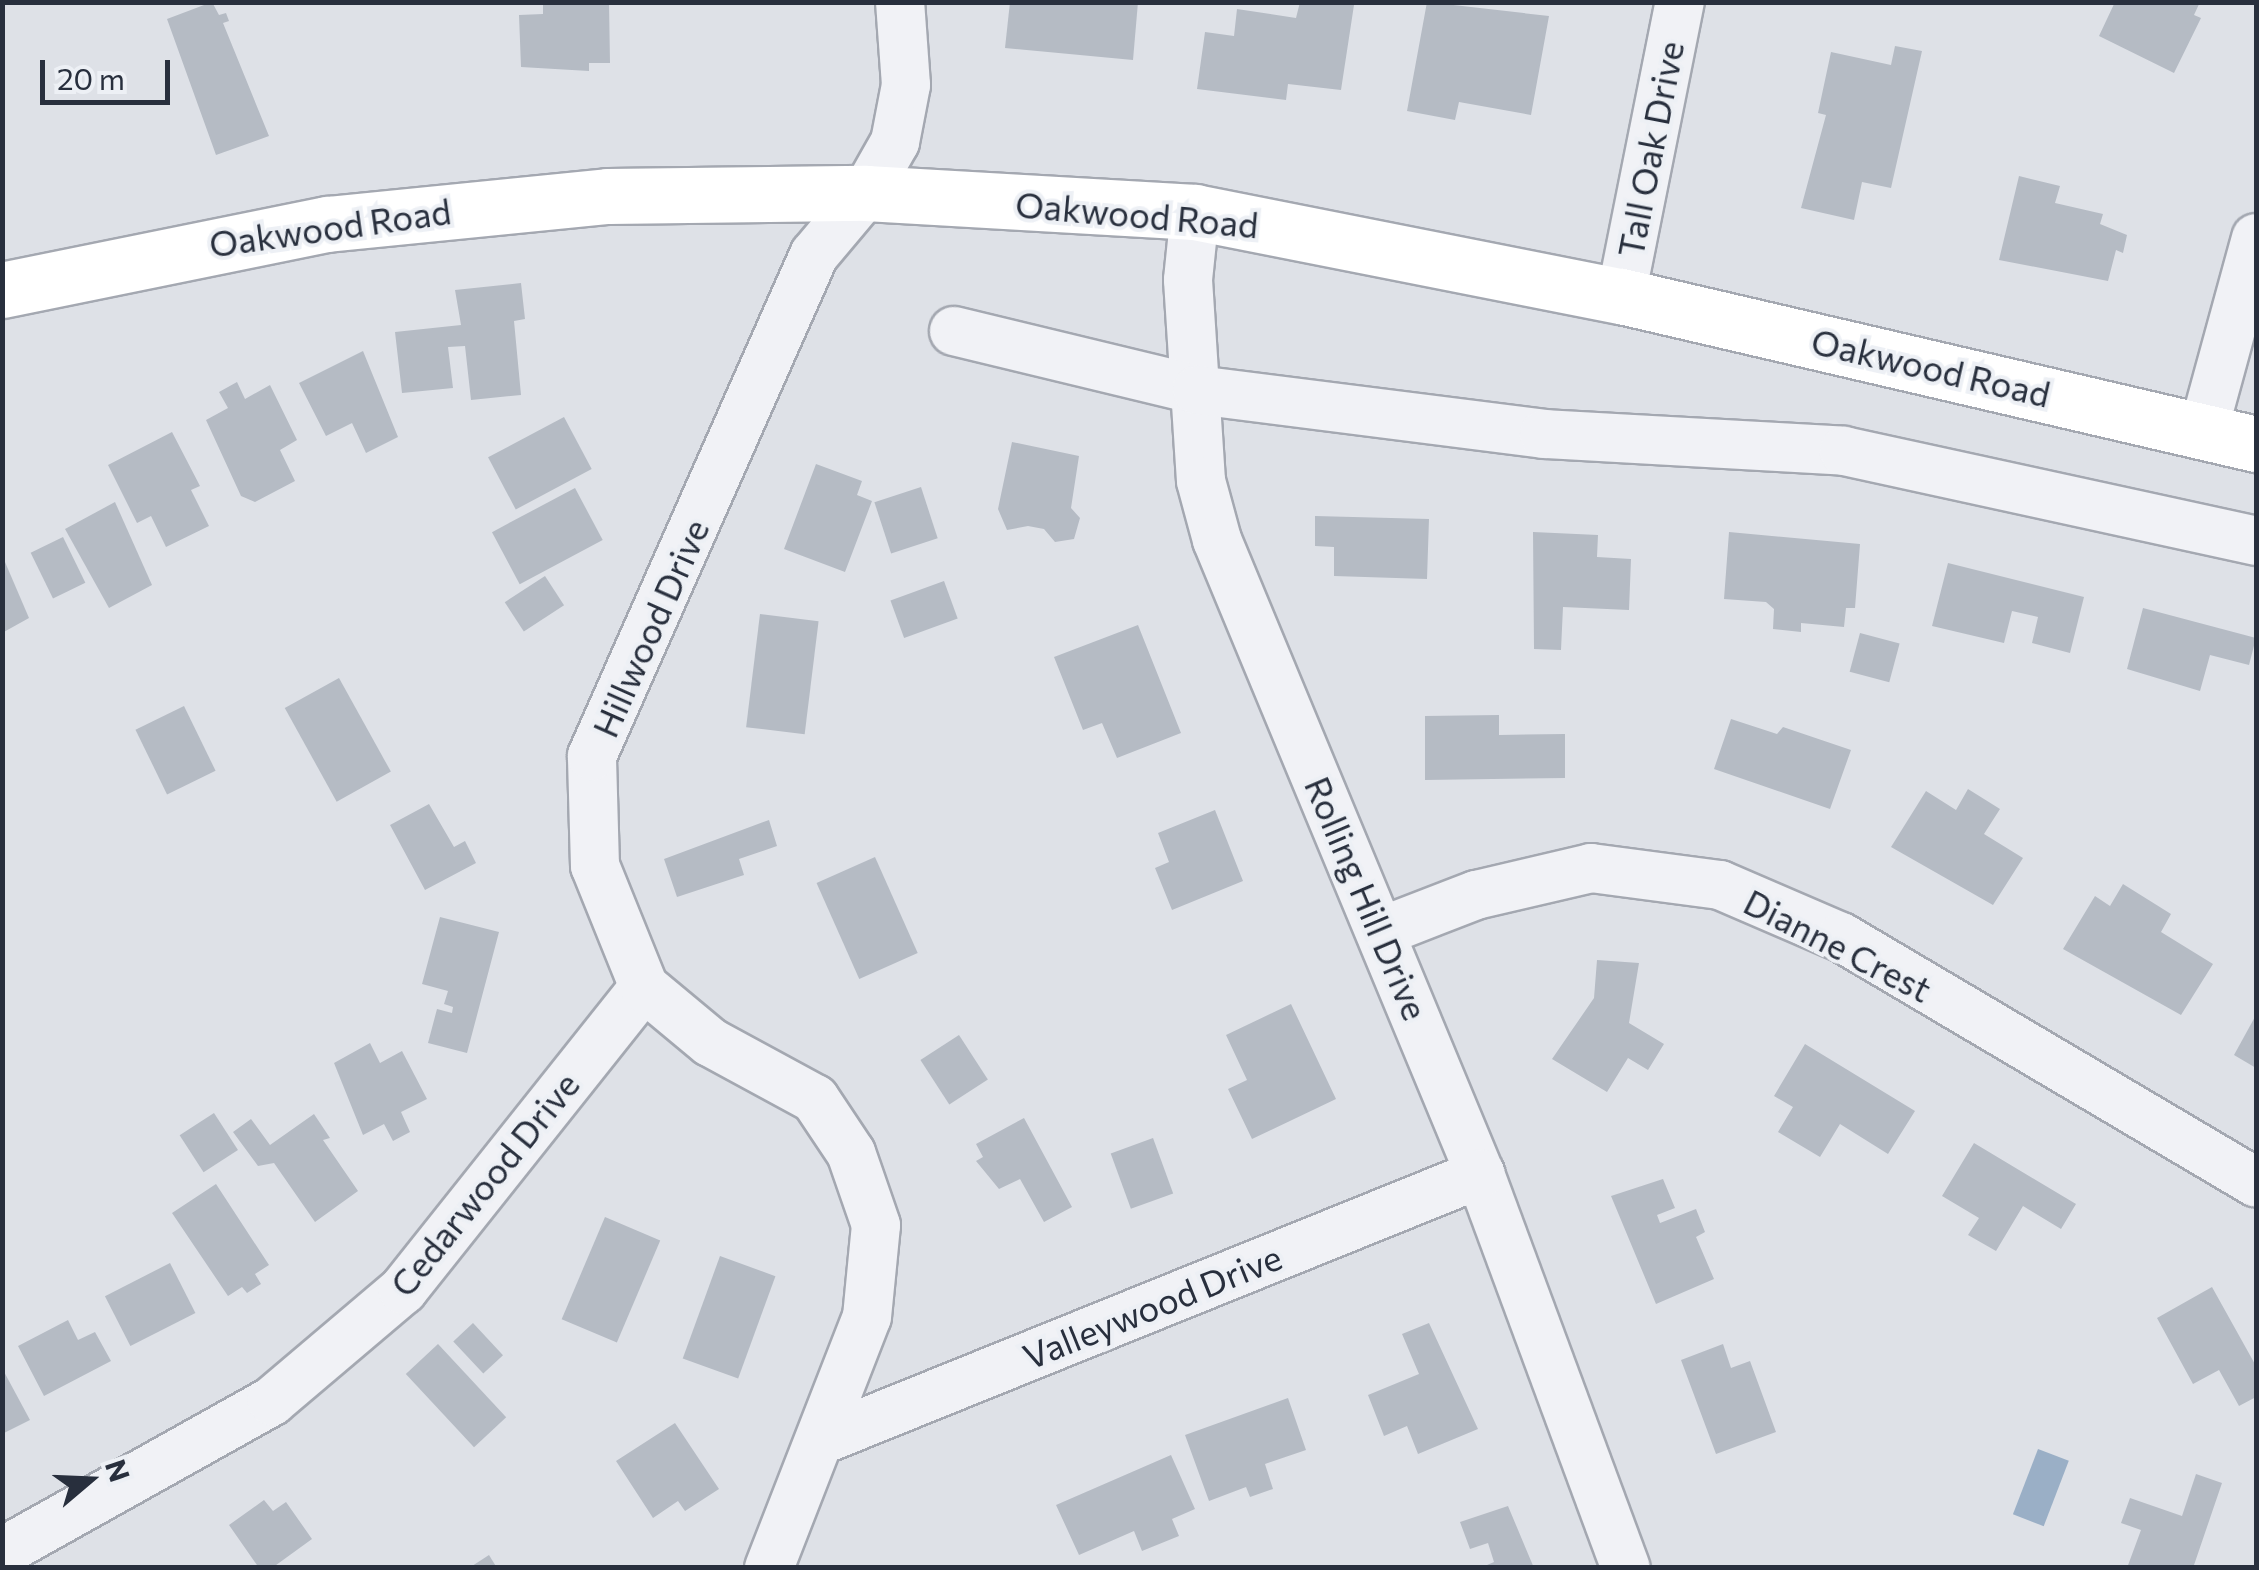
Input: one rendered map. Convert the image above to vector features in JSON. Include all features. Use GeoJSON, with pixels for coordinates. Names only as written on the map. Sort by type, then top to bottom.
{"type":"FeatureCollection","features":[{"type":"Feature","properties":{"kind":"main road","name":"Oakwood Road"},"geometry":{"type":"LineString","coordinates":[[2,290],[271,234],[472,206],[608,196],[866,193],[1195,212],[1620,296],[2256,444]]}},
{"type":"Feature","properties":{"kind":"street","name":"Hillwood Drive"},"geometry":{"type":"LineString","coordinates":[[770,1568],[779,1530],[824,1439],[867,1318],[876,1225],[851,1153],[815,1099],[710,1042],[644,987],[596,866],[592,756],[814,255],[866,193],[895,142],[906,85],[900,2]]}},
{"type":"Feature","properties":{"kind":"street","name":"Tall Oak Drive"},"geometry":{"type":"LineString","coordinates":[[1620,296],[1680,2]]}},
{"type":"Feature","properties":{"kind":"street","name":"Rolling Hill Drive"},"geometry":{"type":"LineString","coordinates":[[1195,212],[1188,280],[1201,481],[1216,540],[1383,931],[1480,1174],[1626,1568]]}},
{"type":"Feature","properties":{"kind":"street"},"geometry":{"type":"LineString","coordinates":[[2202,432],[2256,238]]}},
{"type":"Feature","properties":{"kind":"street"},"geometry":{"type":"LineString","coordinates":[[954,331],[1197,390],[1544,434],[1844,451],[2256,541]]}},
{"type":"Feature","properties":{"kind":"street","name":"Dianne Crest"},"geometry":{"type":"LineString","coordinates":[[1383,931],[1476,895],[1591,868],[1720,886],[1840,937],[2256,1182]]}},
{"type":"Feature","properties":{"kind":"street","name":"Cedarwood Drive"},"geometry":{"type":"LineString","coordinates":[[2,1552],[272,1402],[403,1290],[644,987]]}},
{"type":"Feature","properties":{"kind":"street","name":"Valleywood Drive"},"geometry":{"type":"LineString","coordinates":[[824,1439],[1480,1174]]}},
{"type":"Feature","properties":{"kind":"water"},"geometry":{"type":"Polygon","coordinates":[[[2038,1449],[2069,1461],[2044,1526],[2013,1514],[2038,1449]]]}},
{"type":"Feature","properties":{"kind":"building"},"geometry":{"type":"Polygon","coordinates":[[[212,2],[219,15],[226,13],[229,21],[223,23],[269,136],[216,155],[167,19],[212,2]]]}},
{"type":"Feature","properties":{"kind":"building"},"geometry":{"type":"Polygon","coordinates":[[[543,2],[609,2],[610,63],[589,63],[589,71],[521,67],[519,15],[543,14],[543,2]]]}},
{"type":"Feature","properties":{"kind":"building"},"geometry":{"type":"Polygon","coordinates":[[[1010,2],[1138,2],[1133,60],[1005,48],[1010,2]]]}},
{"type":"Feature","properties":{"kind":"building"},"geometry":{"type":"Polygon","coordinates":[[[1300,2],[1354,5],[1341,90],[1288,84],[1286,100],[1197,89],[1205,32],[1234,36],[1237,9],[1296,18],[1300,2]]]}},
{"type":"Feature","properties":{"kind":"building"},"geometry":{"type":"Polygon","coordinates":[[[1427,2],[1549,16],[1531,115],[1459,102],[1455,120],[1407,111],[1427,2]]]}},
{"type":"Feature","properties":{"kind":"building"},"geometry":{"type":"Polygon","coordinates":[[[2115,2],[2200,2],[2194,15],[2201,18],[2174,73],[2099,36],[2115,2]]]}},
{"type":"Feature","properties":{"kind":"building"},"geometry":{"type":"Polygon","coordinates":[[[1895,46],[1922,51],[1891,188],[1862,182],[1854,220],[1801,208],[1826,115],[1818,113],[1831,52],[1891,65],[1895,46]]]}},
{"type":"Feature","properties":{"kind":"building"},"geometry":{"type":"Polygon","coordinates":[[[2019,176],[2060,186],[2055,203],[2103,214],[2100,224],[2127,235],[2123,253],[2116,250],[2108,281],[1999,260],[2019,176]]]}},
{"type":"Feature","properties":{"kind":"building"},"geometry":{"type":"Polygon","coordinates":[[[521,283],[525,319],[514,321],[521,395],[471,400],[465,346],[448,347],[453,388],[402,393],[395,332],[461,325],[455,290],[521,283]]]}},
{"type":"Feature","properties":{"kind":"building"},"geometry":{"type":"Polygon","coordinates":[[[363,351],[398,437],[366,453],[352,423],[326,436],[299,383],[363,351]]]}},
{"type":"Feature","properties":{"kind":"building"},"geometry":{"type":"Polygon","coordinates":[[[237,382],[245,399],[270,385],[297,440],[280,450],[295,481],[255,502],[241,496],[206,420],[228,408],[219,392],[237,382]]]}},
{"type":"Feature","properties":{"kind":"building"},"geometry":{"type":"Polygon","coordinates":[[[564,417],[592,469],[516,509],[488,457],[564,417]]]}},
{"type":"Feature","properties":{"kind":"building"},"geometry":{"type":"Polygon","coordinates":[[[172,432],[200,486],[191,490],[209,526],[166,547],[151,516],[137,523],[108,465],[172,432]]]}},
{"type":"Feature","properties":{"kind":"building"},"geometry":{"type":"Polygon","coordinates":[[[1012,442],[1079,456],[1071,508],[1080,518],[1074,539],[1055,542],[1044,529],[1028,526],[1007,530],[998,509],[1012,442]]]}},
{"type":"Feature","properties":{"kind":"building"},"geometry":{"type":"Polygon","coordinates":[[[816,464],[862,481],[857,495],[872,501],[845,572],[784,549],[816,464]]]}},
{"type":"Feature","properties":{"kind":"building"},"geometry":{"type":"Polygon","coordinates":[[[921,487],[938,538],[891,553],[874,502],[921,487]]]}},
{"type":"Feature","properties":{"kind":"building"},"geometry":{"type":"Polygon","coordinates":[[[575,488],[603,540],[520,584],[492,532],[575,488]]]}},
{"type":"Feature","properties":{"kind":"building"},"geometry":{"type":"Polygon","coordinates":[[[115,502],[152,585],[109,608],[65,529],[115,502]]]}},
{"type":"Feature","properties":{"kind":"building"},"geometry":{"type":"Polygon","coordinates":[[[1315,516],[1429,519],[1427,579],[1334,576],[1334,547],[1315,546],[1315,516]]]}},
{"type":"Feature","properties":{"kind":"building"},"geometry":{"type":"Polygon","coordinates":[[[1533,532],[1598,535],[1597,557],[1631,559],[1629,610],[1563,607],[1561,650],[1534,649],[1533,532]]]}},
{"type":"Feature","properties":{"kind":"building"},"geometry":{"type":"Polygon","coordinates":[[[1729,532],[1860,544],[1855,608],[1846,608],[1844,627],[1801,623],[1801,632],[1773,629],[1774,609],[1766,602],[1724,599],[1729,532]]]}},
{"type":"Feature","properties":{"kind":"building"},"geometry":{"type":"Polygon","coordinates":[[[63,537],[85,583],[53,599],[31,553],[63,537]]]}},
{"type":"Feature","properties":{"kind":"building"},"geometry":{"type":"Polygon","coordinates":[[[2,555],[29,618],[2,633],[2,555]]]}},
{"type":"Feature","properties":{"kind":"building"},"geometry":{"type":"Polygon","coordinates":[[[1948,563],[2084,597],[2070,653],[2032,643],[2038,617],[2012,611],[2004,643],[1932,626],[1948,563]]]}},
{"type":"Feature","properties":{"kind":"building"},"geometry":{"type":"Polygon","coordinates":[[[545,576],[564,605],[524,631],[505,602],[545,576]]]}},
{"type":"Feature","properties":{"kind":"building"},"geometry":{"type":"Polygon","coordinates":[[[944,581],[958,619],[904,638],[890,600],[944,581]]]}},
{"type":"Feature","properties":{"kind":"building"},"geometry":{"type":"Polygon","coordinates":[[[2143,608],[2256,638],[2249,665],[2210,655],[2200,691],[2127,669],[2143,608]]]}},
{"type":"Feature","properties":{"kind":"building"},"geometry":{"type":"Polygon","coordinates":[[[760,614],[819,621],[805,734],[746,727],[760,614]]]}},
{"type":"Feature","properties":{"kind":"building"},"geometry":{"type":"Polygon","coordinates":[[[1138,625],[1181,733],[1117,758],[1102,723],[1083,730],[1054,657],[1138,625]]]}},
{"type":"Feature","properties":{"kind":"building"},"geometry":{"type":"Polygon","coordinates":[[[1860,633],[1900,644],[1889,682],[1850,672],[1860,633]]]}},
{"type":"Feature","properties":{"kind":"building"},"geometry":{"type":"Polygon","coordinates":[[[339,678],[391,772],[337,802],[285,708],[339,678]]]}},
{"type":"Feature","properties":{"kind":"building"},"geometry":{"type":"Polygon","coordinates":[[[184,706],[216,771],[167,794],[135,730],[184,706]]]}},
{"type":"Feature","properties":{"kind":"building"},"geometry":{"type":"Polygon","coordinates":[[[1499,715],[1499,735],[1565,734],[1565,778],[1425,780],[1425,716],[1499,715]]]}},
{"type":"Feature","properties":{"kind":"building"},"geometry":{"type":"Polygon","coordinates":[[[1731,719],[1777,734],[1783,727],[1851,750],[1830,809],[1714,769],[1731,719]]]}},
{"type":"Feature","properties":{"kind":"building"},"geometry":{"type":"Polygon","coordinates":[[[1968,789],[2000,809],[1984,834],[2023,858],[1993,905],[1891,847],[1926,791],[1956,810],[1968,789]]]}},
{"type":"Feature","properties":{"kind":"building"},"geometry":{"type":"Polygon","coordinates":[[[429,804],[454,847],[465,841],[476,863],[425,890],[390,825],[429,804]]]}},
{"type":"Feature","properties":{"kind":"building"},"geometry":{"type":"Polygon","coordinates":[[[1215,810],[1243,881],[1172,910],[1155,868],[1169,862],[1158,833],[1215,810]]]}},
{"type":"Feature","properties":{"kind":"building"},"geometry":{"type":"Polygon","coordinates":[[[769,820],[777,846],[739,859],[744,875],[677,897],[664,859],[769,820]]]}},
{"type":"Feature","properties":{"kind":"building"},"geometry":{"type":"Polygon","coordinates":[[[875,857],[918,953],[859,979],[817,883],[875,857]]]}},
{"type":"Feature","properties":{"kind":"building"},"geometry":{"type":"Polygon","coordinates":[[[2123,884],[2171,914],[2161,932],[2213,964],[2181,1015],[2063,949],[2095,896],[2110,906],[2123,884]]]}},
{"type":"Feature","properties":{"kind":"building"},"geometry":{"type":"Polygon","coordinates":[[[440,917],[499,932],[467,1053],[428,1043],[437,1009],[452,1013],[453,1007],[444,1004],[448,991],[422,984],[440,917]]]}},
{"type":"Feature","properties":{"kind":"building"},"geometry":{"type":"Polygon","coordinates":[[[1597,960],[1639,963],[1629,1023],[1664,1044],[1648,1070],[1628,1058],[1607,1092],[1552,1059],[1594,998],[1597,960]]]}},
{"type":"Feature","properties":{"kind":"building"},"geometry":{"type":"Polygon","coordinates":[[[1291,1004],[1336,1099],[1252,1139],[1228,1089],[1247,1080],[1226,1035],[1291,1004]]]}},
{"type":"Feature","properties":{"kind":"building"},"geometry":{"type":"Polygon","coordinates":[[[2256,1015],[2256,1068],[2234,1055],[2256,1015]]]}},
{"type":"Feature","properties":{"kind":"building"},"geometry":{"type":"Polygon","coordinates":[[[959,1035],[988,1079],[949,1105],[920,1060],[959,1035]]]}},
{"type":"Feature","properties":{"kind":"building"},"geometry":{"type":"Polygon","coordinates":[[[370,1043],[380,1063],[402,1051],[427,1099],[401,1112],[410,1132],[393,1141],[384,1124],[363,1135],[334,1063],[370,1043]]]}},
{"type":"Feature","properties":{"kind":"building"},"geometry":{"type":"Polygon","coordinates":[[[1805,1044],[1915,1111],[1888,1154],[1840,1124],[1820,1157],[1778,1132],[1793,1107],[1774,1096],[1805,1044]]]}},
{"type":"Feature","properties":{"kind":"building"},"geometry":{"type":"Polygon","coordinates":[[[214,1113],[238,1150],[204,1172],[180,1135],[214,1113]]]}},
{"type":"Feature","properties":{"kind":"building"},"geometry":{"type":"Polygon","coordinates":[[[314,1114],[330,1138],[323,1140],[358,1191],[315,1222],[274,1163],[258,1166],[233,1132],[251,1119],[270,1145],[314,1114]]]}},
{"type":"Feature","properties":{"kind":"building"},"geometry":{"type":"Polygon","coordinates":[[[1024,1118],[1072,1207],[1044,1222],[1020,1179],[999,1189],[976,1161],[983,1157],[976,1144],[1024,1118]]]}},
{"type":"Feature","properties":{"kind":"building"},"geometry":{"type":"Polygon","coordinates":[[[1153,1138],[1173,1193],[1131,1209],[1111,1153],[1153,1138]]]}},
{"type":"Feature","properties":{"kind":"building"},"geometry":{"type":"Polygon","coordinates":[[[1974,1143],[2076,1204],[2061,1229],[2023,1206],[1996,1251],[1968,1235],[1979,1218],[1942,1196],[1974,1143]]]}},
{"type":"Feature","properties":{"kind":"building"},"geometry":{"type":"Polygon","coordinates":[[[1663,1179],[1675,1208],[1657,1215],[1660,1223],[1696,1209],[1705,1232],[1696,1237],[1714,1279],[1656,1304],[1611,1196],[1663,1179]]]}},
{"type":"Feature","properties":{"kind":"building"},"geometry":{"type":"Polygon","coordinates":[[[216,1184],[269,1265],[255,1274],[261,1284],[247,1293],[242,1287],[228,1296],[172,1213],[216,1184]]]}},
{"type":"Feature","properties":{"kind":"building"},"geometry":{"type":"Polygon","coordinates":[[[605,1217],[660,1240],[617,1343],[562,1319],[605,1217]]]}},
{"type":"Feature","properties":{"kind":"building"},"geometry":{"type":"Polygon","coordinates":[[[720,1256],[775,1276],[738,1379],[683,1358],[720,1256]]]}},
{"type":"Feature","properties":{"kind":"building"},"geometry":{"type":"Polygon","coordinates":[[[170,1263],[195,1313],[130,1346],[105,1296],[170,1263]]]}},
{"type":"Feature","properties":{"kind":"building"},"geometry":{"type":"Polygon","coordinates":[[[2212,1287],[2256,1366],[2256,1397],[2239,1406],[2219,1370],[2193,1384],[2157,1318],[2212,1287]]]}},
{"type":"Feature","properties":{"kind":"building"},"geometry":{"type":"Polygon","coordinates":[[[68,1320],[78,1340],[95,1332],[111,1361],[44,1396],[18,1346],[68,1320]]]}},
{"type":"Feature","properties":{"kind":"building"},"geometry":{"type":"Polygon","coordinates":[[[473,1323],[503,1355],[483,1374],[453,1341],[473,1323]]]}},
{"type":"Feature","properties":{"kind":"building"},"geometry":{"type":"Polygon","coordinates":[[[1429,1323],[1478,1429],[1418,1454],[1407,1426],[1384,1436],[1368,1395],[1419,1374],[1402,1334],[1429,1323]]]}},
{"type":"Feature","properties":{"kind":"building"},"geometry":{"type":"Polygon","coordinates":[[[438,1344],[506,1417],[474,1447],[406,1374],[438,1344]]]}},
{"type":"Feature","properties":{"kind":"building"},"geometry":{"type":"Polygon","coordinates":[[[1723,1344],[1731,1368],[1750,1361],[1776,1432],[1716,1454],[1681,1360],[1723,1344]]]}},
{"type":"Feature","properties":{"kind":"building"},"geometry":{"type":"Polygon","coordinates":[[[2,1368],[30,1420],[2,1434],[2,1368]]]}},
{"type":"Feature","properties":{"kind":"building"},"geometry":{"type":"Polygon","coordinates":[[[1288,1398],[1306,1450],[1265,1464],[1273,1489],[1250,1497],[1246,1487],[1209,1501],[1185,1435],[1288,1398]]]}},
{"type":"Feature","properties":{"kind":"building"},"geometry":{"type":"Polygon","coordinates":[[[675,1423],[719,1489],[685,1511],[678,1501],[653,1518],[616,1461],[675,1423]]]}},
{"type":"Feature","properties":{"kind":"building"},"geometry":{"type":"Polygon","coordinates":[[[1171,1455],[1195,1509],[1172,1519],[1179,1536],[1142,1551],[1134,1531],[1079,1555],[1056,1505],[1171,1455]]]}},
{"type":"Feature","properties":{"kind":"building"},"geometry":{"type":"Polygon","coordinates":[[[2196,1474],[2222,1483],[2193,1568],[2127,1568],[2141,1530],[2121,1523],[2130,1498],[2182,1516],[2196,1474]]]}},
{"type":"Feature","properties":{"kind":"building"},"geometry":{"type":"Polygon","coordinates":[[[264,1500],[273,1511],[286,1502],[312,1539],[272,1568],[259,1568],[229,1525],[264,1500]]]}},
{"type":"Feature","properties":{"kind":"building"},"geometry":{"type":"Polygon","coordinates":[[[1508,1506],[1534,1568],[1480,1568],[1494,1562],[1488,1543],[1470,1549],[1460,1522],[1508,1506]]]}},
{"type":"Feature","properties":{"kind":"building"},"geometry":{"type":"Polygon","coordinates":[[[489,1555],[497,1568],[469,1568],[489,1555]]]}}]}
